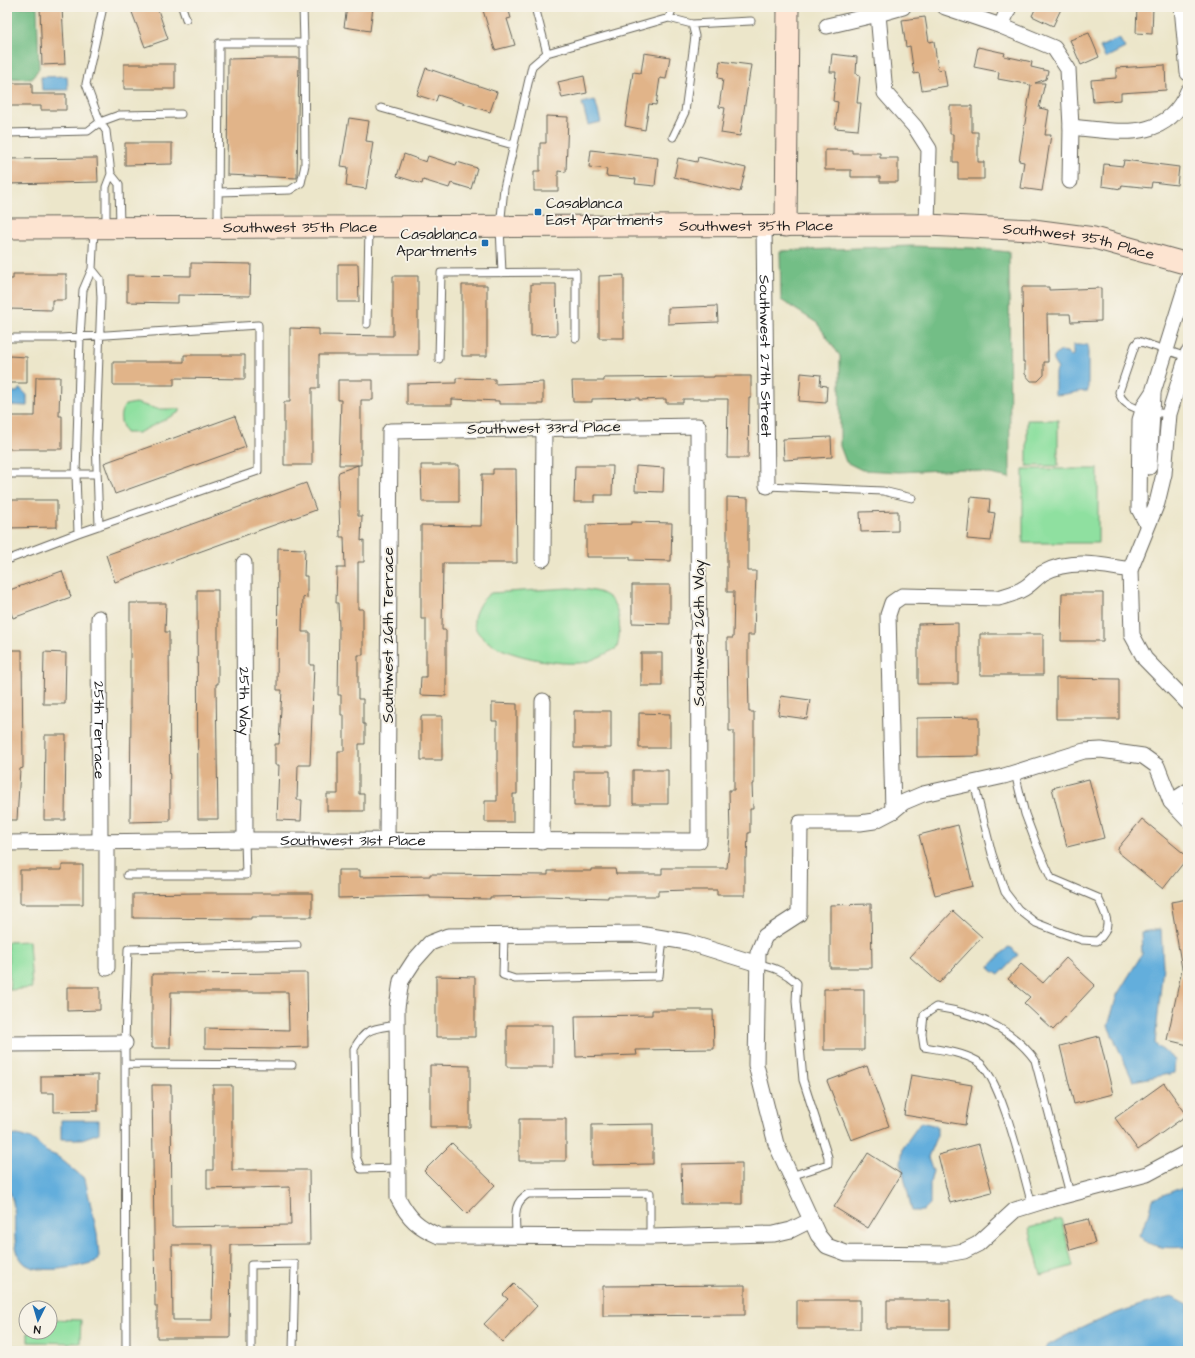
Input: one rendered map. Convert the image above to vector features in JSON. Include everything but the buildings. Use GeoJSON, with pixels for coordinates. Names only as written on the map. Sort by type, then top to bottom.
{"type":"FeatureCollection","features":[{"type":"Feature","properties":{"kind":"street"},"geometry":{"type":"LineString","coordinates":[[786,226],[788,7]]}},
{"type":"Feature","properties":{"kind":"street"},"geometry":{"type":"LineString","coordinates":[[827,26],[878,10],[903,7]]}},
{"type":"Feature","properties":{"kind":"street"},"geometry":{"type":"LineString","coordinates":[[945,7],[1001,26],[1054,48],[1068,68],[1071,127],[1070,180]]}},
{"type":"Feature","properties":{"kind":"street"},"geometry":{"type":"LineString","coordinates":[[1001,26],[1009,7]]}},
{"type":"Feature","properties":{"kind":"street"},"geometry":{"type":"LineString","coordinates":[[1182,7],[1188,73]]}},
{"type":"Feature","properties":{"kind":"street"},"geometry":{"type":"LineString","coordinates":[[878,10],[885,93],[915,127],[929,149],[927,225]]}},
{"type":"Feature","properties":{"kind":"street"},"geometry":{"type":"LineString","coordinates":[[1071,127],[1135,132],[1151,128],[1168,121],[1182,106],[1188,91]]}},
{"type":"Feature","properties":{"kind":"street","name":"Southwest 35th Place"},"geometry":{"type":"LineString","coordinates":[[7,228],[927,225],[1033,230],[1094,238],[1188,264]]}},
{"type":"Feature","properties":{"kind":"street","name":"Southwest 27th Street"},"geometry":{"type":"LineString","coordinates":[[764,226],[767,486]]}},
{"type":"Feature","properties":{"kind":"street"},"geometry":{"type":"LineString","coordinates":[[1147,524],[1151,443],[1148,411],[1188,279]]}},
{"type":"Feature","properties":{"kind":"street"},"geometry":{"type":"LineString","coordinates":[[1187,355],[1169,414],[1164,474],[1157,503],[1147,524],[1130,570],[1132,635],[1145,659],[1188,703]]}},
{"type":"Feature","properties":{"kind":"street"},"geometry":{"type":"LineString","coordinates":[[1147,524],[1139,509],[1140,420],[1148,411]]}},
{"type":"Feature","properties":{"kind":"street","name":"Southwest 33rd Place"},"geometry":{"type":"LineString","coordinates":[[390,431],[698,426]]}},
{"type":"Feature","properties":{"kind":"street","name":"Southwest 26th Way"},"geometry":{"type":"LineString","coordinates":[[698,426],[699,841]]}},
{"type":"Feature","properties":{"kind":"street"},"geometry":{"type":"LineString","coordinates":[[544,428],[544,559]]}},
{"type":"Feature","properties":{"kind":"street","name":"Southwest 26th Terrace"},"geometry":{"type":"LineString","coordinates":[[387,840],[390,431]]}},
{"type":"Feature","properties":{"kind":"street"},"geometry":{"type":"LineString","coordinates":[[1151,443],[1167,444]]}},
{"type":"Feature","properties":{"kind":"street","name":"25th Way"},"geometry":{"type":"LineString","coordinates":[[244,563],[245,840]]}},
{"type":"Feature","properties":{"kind":"street"},"geometry":{"type":"LineString","coordinates":[[893,811],[888,615],[892,603],[902,596],[998,598],[1013,594],[1025,588],[1043,574],[1065,564],[1103,566],[1130,570]]}},
{"type":"Feature","properties":{"kind":"street","name":"25th Terrace"},"geometry":{"type":"LineString","coordinates":[[99,618],[103,842],[108,968]]}},
{"type":"Feature","properties":{"kind":"street"},"geometry":{"type":"LineString","coordinates":[[542,842],[543,701]]}},
{"type":"Feature","properties":{"kind":"street"},"geometry":{"type":"LineString","coordinates":[[1188,820],[1171,802],[1156,766],[1142,756],[1101,750],[1084,752],[1015,773],[923,794],[904,802],[893,811],[874,821],[860,823],[800,823],[799,914],[765,936],[758,953],[756,1065],[776,1144],[818,1235],[827,1246],[846,1253],[947,1254],[964,1251],[978,1244],[1015,1210],[1147,1174],[1188,1152]]}},
{"type":"Feature","properties":{"kind":"street"},"geometry":{"type":"LineString","coordinates":[[1171,802],[1188,791]]}},
{"type":"Feature","properties":{"kind":"street","name":"Southwest 31st Place"},"geometry":{"type":"LineString","coordinates":[[7,843],[245,840],[542,842],[699,841]]}},
{"type":"Feature","properties":{"kind":"street"},"geometry":{"type":"LineString","coordinates":[[758,964],[687,942],[639,934],[448,936],[430,943],[414,961],[401,981],[396,1025],[398,1198],[406,1213],[422,1229],[439,1236],[650,1236],[774,1234],[791,1230],[811,1220]]}},
{"type":"Feature","properties":{"kind":"street"},"geometry":{"type":"LineString","coordinates":[[7,1044],[125,1044]]}},
{"type":"Feature","properties":{"kind":"lane"},"geometry":{"type":"LineString","coordinates":[[103,7],[86,84],[100,122],[106,131],[111,174],[106,187],[107,228]]}},
{"type":"Feature","properties":{"kind":"lane"},"geometry":{"type":"LineString","coordinates":[[182,7],[186,19]]}},
{"type":"Feature","properties":{"kind":"lane"},"geometry":{"type":"LineString","coordinates":[[219,192],[290,190],[301,183],[305,165],[304,7]]}},
{"type":"Feature","properties":{"kind":"lane"},"geometry":{"type":"LineString","coordinates":[[534,7],[547,53]]}},
{"type":"Feature","properties":{"kind":"lane"},"geometry":{"type":"LineString","coordinates":[[669,18],[673,7]]}},
{"type":"Feature","properties":{"kind":"lane"},"geometry":{"type":"LineString","coordinates":[[502,273],[500,227],[504,188],[532,66],[547,53],[669,18],[692,24],[751,21]]}},
{"type":"Feature","properties":{"kind":"lane"},"geometry":{"type":"LineString","coordinates":[[673,137],[685,112],[695,36],[692,24]]}},
{"type":"Feature","properties":{"kind":"lane"},"geometry":{"type":"LineString","coordinates":[[218,228],[219,43],[304,44]]}},
{"type":"Feature","properties":{"kind":"lane"},"geometry":{"type":"LineString","coordinates":[[381,108],[513,145]]}},
{"type":"Feature","properties":{"kind":"lane"},"geometry":{"type":"LineString","coordinates":[[7,133],[88,132],[100,122],[119,116],[181,114]]}},
{"type":"Feature","properties":{"kind":"lane"},"geometry":{"type":"LineString","coordinates":[[78,533],[76,474],[80,337],[83,290],[107,228],[120,184],[111,174]]}},
{"type":"Feature","properties":{"kind":"lane"},"geometry":{"type":"LineString","coordinates":[[367,324],[369,227]]}},
{"type":"Feature","properties":{"kind":"lane"},"geometry":{"type":"LineString","coordinates":[[92,269],[100,279],[101,335],[96,439],[96,474],[99,526]]}},
{"type":"Feature","properties":{"kind":"lane"},"geometry":{"type":"LineString","coordinates":[[439,359],[441,273],[576,272],[576,338]]}},
{"type":"Feature","properties":{"kind":"lane"},"geometry":{"type":"LineString","coordinates":[[7,338],[80,337],[258,325],[258,471],[78,533],[7,560]]}},
{"type":"Feature","properties":{"kind":"lane"},"geometry":{"type":"LineString","coordinates":[[1169,414],[1148,411],[1124,402],[1120,398],[1119,392],[1135,345],[1138,342],[1144,342],[1187,355]]}},
{"type":"Feature","properties":{"kind":"lane"},"geometry":{"type":"LineString","coordinates":[[7,474],[96,474]]}},
{"type":"Feature","properties":{"kind":"lane"},"geometry":{"type":"LineString","coordinates":[[767,486],[883,492],[912,498]]}},
{"type":"Feature","properties":{"kind":"lane"},"geometry":{"type":"LineString","coordinates":[[974,783],[994,861],[1005,892],[1018,909],[1036,923],[1062,934],[1082,940],[1097,941],[1104,935],[1108,919],[1098,898],[1051,878],[1025,814],[1015,773]]}},
{"type":"Feature","properties":{"kind":"lane"},"geometry":{"type":"LineString","coordinates":[[126,875],[246,875],[245,840]]}},
{"type":"Feature","properties":{"kind":"lane"},"geometry":{"type":"LineString","coordinates":[[504,935],[503,975],[515,979],[659,976],[663,938]]}},
{"type":"Feature","properties":{"kind":"lane"},"geometry":{"type":"LineString","coordinates":[[126,1351],[125,1044],[128,949],[297,945]]}},
{"type":"Feature","properties":{"kind":"lane"},"geometry":{"type":"LineString","coordinates":[[758,964],[774,968],[789,975],[797,983],[796,1001],[803,1080],[828,1157],[828,1164],[791,1176]]}},
{"type":"Feature","properties":{"kind":"lane"},"geometry":{"type":"LineString","coordinates":[[1032,1205],[1009,1121],[990,1076],[978,1061],[949,1051],[924,1047],[922,1034],[924,1015],[936,1007],[961,1011],[996,1024],[1025,1045],[1036,1060],[1070,1194]]}},
{"type":"Feature","properties":{"kind":"lane"},"geometry":{"type":"LineString","coordinates":[[396,1025],[372,1029],[361,1036],[354,1049],[356,1157],[361,1169],[397,1168]]}},
{"type":"Feature","properties":{"kind":"lane"},"geometry":{"type":"LineString","coordinates":[[125,1064],[292,1065]]}},
{"type":"Feature","properties":{"kind":"lane"},"geometry":{"type":"LineString","coordinates":[[516,1235],[517,1206],[520,1199],[528,1194],[650,1193],[650,1236]]}},
{"type":"Feature","properties":{"kind":"lane"},"geometry":{"type":"LineString","coordinates":[[251,1351],[251,1265],[294,1264],[293,1351]]}},
{"type":"Feature","properties":{"kind":"green space"},"geometry":{"type":"Polygon","coordinates":[[[7,7],[37,7],[39,68],[32,79],[9,78],[7,76],[7,7]]]}},
{"type":"Feature","properties":{"kind":"green space"},"geometry":{"type":"Polygon","coordinates":[[[911,246],[972,248],[1009,252],[1010,478],[965,469],[899,472],[862,470],[846,462],[840,446],[840,356],[817,323],[781,300],[780,251],[911,246]]]}},
{"type":"Feature","properties":{"kind":"green space"},"geometry":{"type":"Polygon","coordinates":[[[136,403],[157,409],[180,409],[180,412],[138,433],[126,433],[121,422],[121,412],[125,405],[136,403]]]}},
{"type":"Feature","properties":{"kind":"green space"},"geometry":{"type":"Polygon","coordinates":[[[1027,420],[1058,420],[1058,466],[1027,466],[1027,420]]]}},
{"type":"Feature","properties":{"kind":"green space"},"geometry":{"type":"Polygon","coordinates":[[[1188,425],[1188,485],[1186,430],[1188,425]]]}},
{"type":"Feature","properties":{"kind":"green space"},"geometry":{"type":"Polygon","coordinates":[[[1023,469],[1098,469],[1098,543],[1023,543],[1023,469]]]}},
{"type":"Feature","properties":{"kind":"green space"},"geometry":{"type":"Polygon","coordinates":[[[1186,535],[1188,535],[1188,602],[1186,535]]]}},
{"type":"Feature","properties":{"kind":"green space"},"geometry":{"type":"Polygon","coordinates":[[[569,588],[585,589],[603,594],[615,605],[619,622],[619,639],[617,648],[598,658],[586,662],[557,662],[517,654],[498,647],[483,638],[475,627],[475,614],[478,607],[491,593],[569,588]]]}},
{"type":"Feature","properties":{"kind":"green space"},"geometry":{"type":"Polygon","coordinates":[[[29,941],[32,988],[10,990],[7,942],[29,941]]]}},
{"type":"Feature","properties":{"kind":"green space"},"geometry":{"type":"Polygon","coordinates":[[[1061,1219],[1073,1266],[1041,1275],[1029,1228],[1061,1219]]]}},
{"type":"Feature","properties":{"kind":"green space"},"geometry":{"type":"Polygon","coordinates":[[[58,1319],[81,1320],[80,1343],[28,1342],[28,1340],[58,1340],[58,1319]]]}},
{"type":"Feature","properties":{"kind":"water"},"geometry":{"type":"Polygon","coordinates":[[[1119,38],[1125,48],[1105,58],[1100,47],[1119,38]]]}},
{"type":"Feature","properties":{"kind":"water"},"geometry":{"type":"Polygon","coordinates":[[[67,76],[68,90],[42,90],[41,77],[67,76]]]}},
{"type":"Feature","properties":{"kind":"water"},"geometry":{"type":"Polygon","coordinates":[[[595,100],[601,122],[588,125],[582,103],[595,100]]]}},
{"type":"Feature","properties":{"kind":"water"},"geometry":{"type":"Polygon","coordinates":[[[1073,345],[1088,345],[1088,391],[1055,395],[1055,372],[1058,369],[1053,361],[1055,355],[1061,351],[1067,352],[1071,356],[1073,355],[1073,345]]]}},
{"type":"Feature","properties":{"kind":"water"},"geometry":{"type":"Polygon","coordinates":[[[20,388],[27,395],[27,406],[7,405],[7,392],[17,392],[20,388]]]}},
{"type":"Feature","properties":{"kind":"water"},"geometry":{"type":"Polygon","coordinates":[[[1161,929],[1163,966],[1155,1044],[1175,1060],[1174,1073],[1133,1081],[1108,1026],[1117,995],[1142,954],[1141,932],[1161,929]]]}},
{"type":"Feature","properties":{"kind":"water"},"geometry":{"type":"Polygon","coordinates":[[[1008,947],[1012,948],[1018,955],[999,975],[991,970],[990,966],[1008,947]]]}},
{"type":"Feature","properties":{"kind":"water"},"geometry":{"type":"Polygon","coordinates":[[[61,1120],[99,1120],[99,1133],[82,1139],[61,1139],[61,1120]]]}},
{"type":"Feature","properties":{"kind":"water"},"geometry":{"type":"Polygon","coordinates":[[[921,1122],[937,1126],[937,1135],[928,1157],[933,1171],[930,1183],[930,1204],[923,1211],[912,1211],[901,1163],[903,1147],[921,1122]]]}},
{"type":"Feature","properties":{"kind":"water"},"geometry":{"type":"Polygon","coordinates":[[[18,1135],[34,1140],[47,1152],[57,1156],[85,1179],[97,1233],[99,1256],[97,1261],[70,1268],[37,1269],[23,1262],[19,1256],[15,1243],[13,1205],[6,1172],[7,1136],[18,1135]]]}},
{"type":"Feature","properties":{"kind":"water"},"geometry":{"type":"Polygon","coordinates":[[[1188,1185],[1188,1247],[1161,1247],[1155,1246],[1144,1240],[1139,1235],[1149,1214],[1153,1199],[1188,1185]]]}},
{"type":"Feature","properties":{"kind":"water"},"geometry":{"type":"Polygon","coordinates":[[[1172,1297],[1188,1305],[1188,1351],[1045,1351],[1047,1346],[1092,1323],[1140,1305],[1172,1297]]]}},
{"type":"Feature","properties":{"kind":"place","name":"Casablanca East Apartments"},"geometry":{"type":"Point","coordinates":[538,212]}},
{"type":"Feature","properties":{"kind":"place","name":"Casablanca Apartments"},"geometry":{"type":"Point","coordinates":[485,243]}}]}
